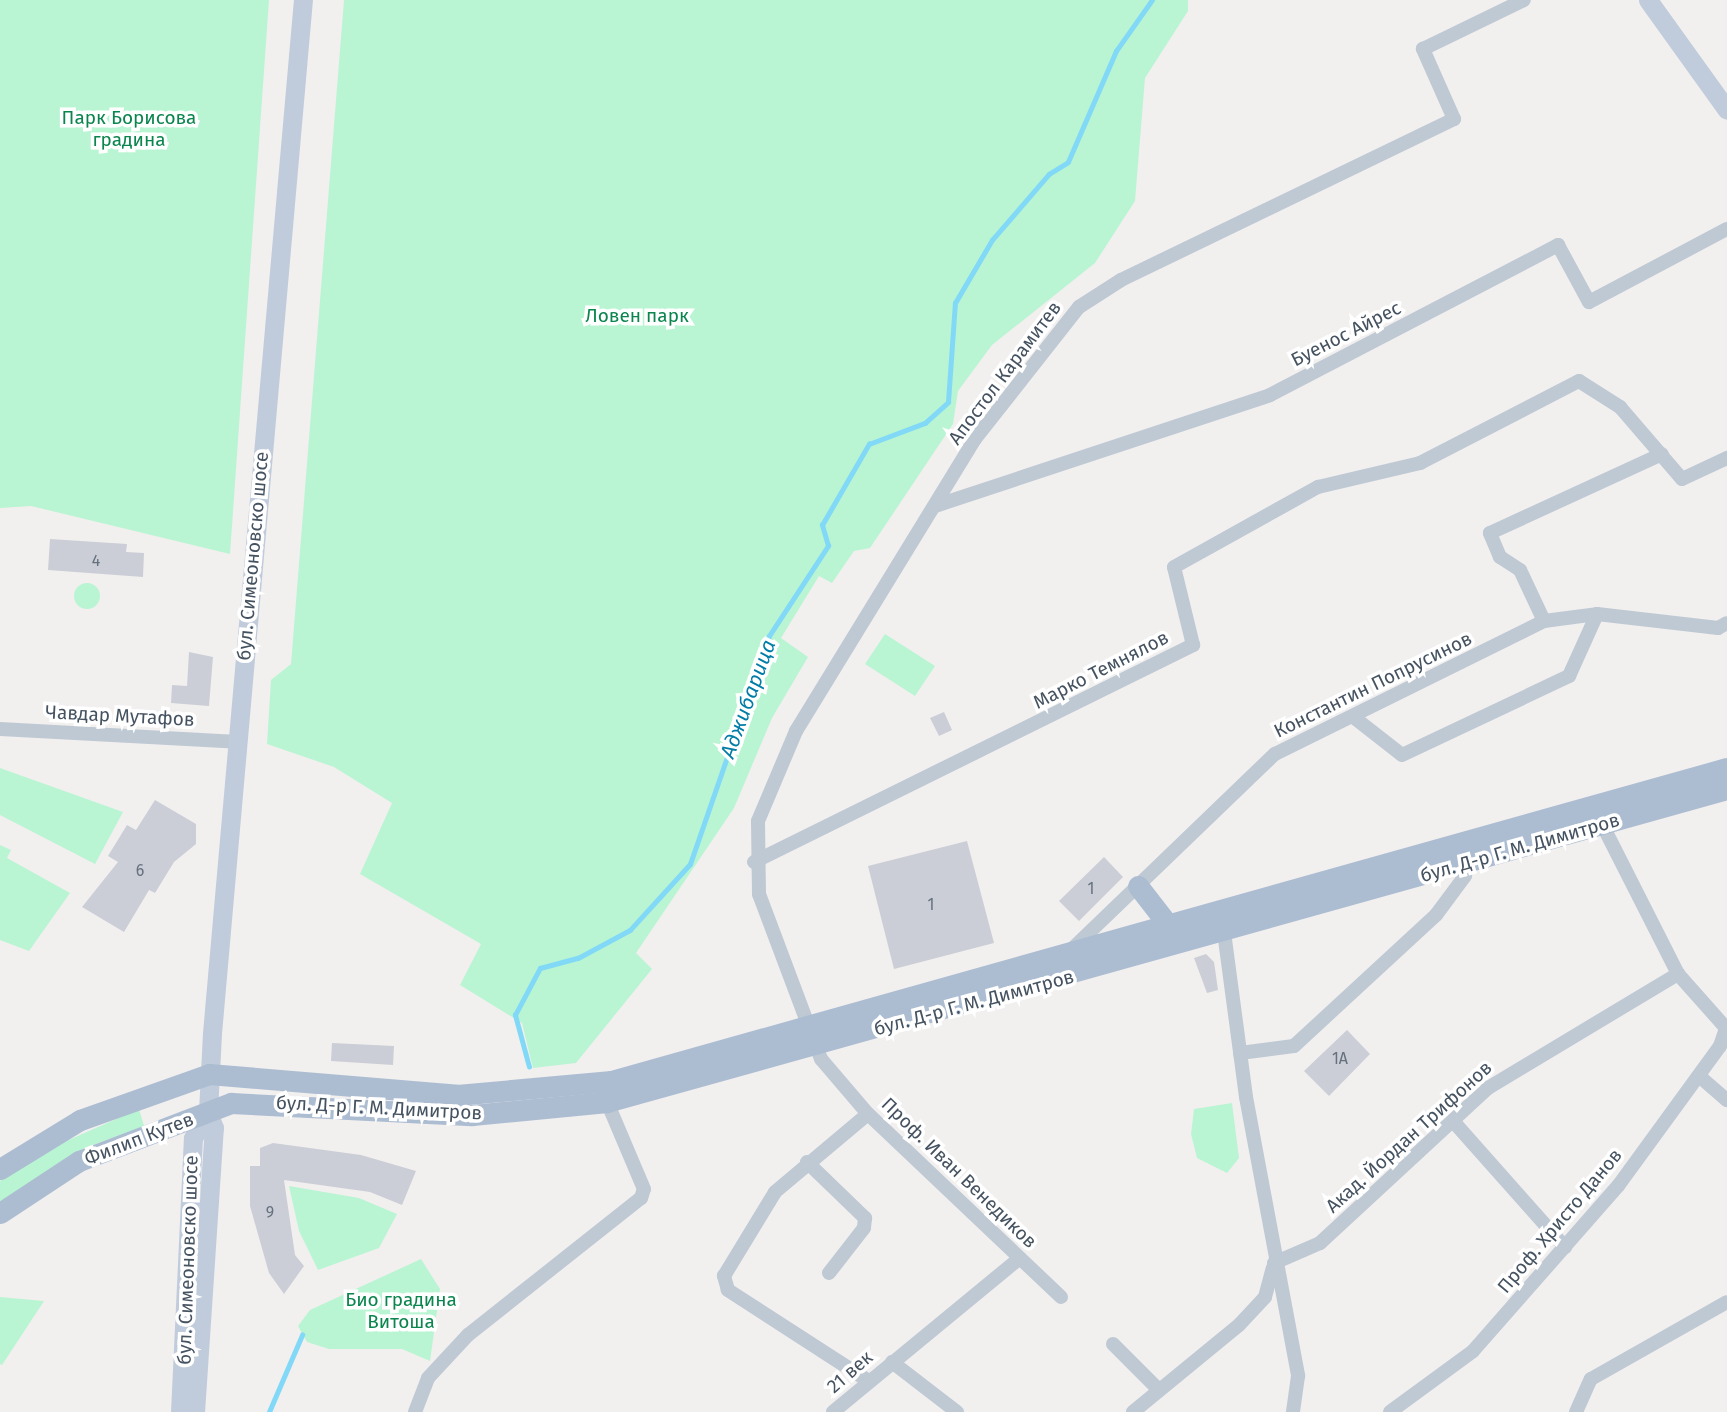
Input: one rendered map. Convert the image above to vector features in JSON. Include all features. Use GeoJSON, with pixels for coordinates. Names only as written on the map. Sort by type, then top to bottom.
{"type":"FeatureCollection","features":[{"type":"Feature","properties":{"kind":"main road","name":"бул. Симеоновско шосе"},"geometry":{"type":"LineString","coordinates":[[195,1412],[214,1128],[208,1112],[209,1074],[303,0]]}},
{"type":"Feature","properties":{"kind":"main road"},"geometry":{"type":"LineString","coordinates":[[1648,0],[1727,110]]}},
{"type":"Feature","properties":{"kind":"main road","name":"бул. Д-р Г. М. Димитров"},"geometry":{"type":"LineString","coordinates":[[208,1112],[241,1101],[472,1115],[607,1102],[1065,956],[1727,768]]}},
{"type":"Feature","properties":{"kind":"main road","name":"бул. Д-р Г. М. Димитров"},"geometry":{"type":"LineString","coordinates":[[209,1074],[431,1094],[552,1090],[611,1081],[811,1038],[1224,932],[1727,789]]}},
{"type":"Feature","properties":{"kind":"main road"},"geometry":{"type":"LineString","coordinates":[[1138,886],[1169,926]]}},
{"type":"Feature","properties":{"kind":"main road","name":"Филип Кутев"},"geometry":{"type":"LineString","coordinates":[[0,1169],[80,1120],[209,1074]]}},
{"type":"Feature","properties":{"kind":"main road","name":"бул. Симеоновско шосе"},"geometry":{"type":"LineString","coordinates":[[180,1412],[193,1138],[208,1112]]}},
{"type":"Feature","properties":{"kind":"main road","name":"Филип Кутев"},"geometry":{"type":"LineString","coordinates":[[0,1213],[79,1161],[208,1112]]}},
{"type":"Feature","properties":{"kind":"street","name":"Апостол Карамитев"},"geometry":{"type":"LineString","coordinates":[[811,1038],[772,936],[754,862],[758,821],[796,731],[975,439],[1079,307],[1121,280],[1454,120],[1423,49],[1524,0]]}},
{"type":"Feature","properties":{"kind":"street","name":"Буенос Айрес"},"geometry":{"type":"LineString","coordinates":[[934,506],[1270,395],[1558,246],[1589,302],[1727,229]]}},
{"type":"Feature","properties":{"kind":"street","name":"Марко Темнялов"},"geometry":{"type":"LineString","coordinates":[[754,862],[1193,645],[1174,567],[1318,487],[1420,463],[1579,381],[1620,407],[1682,479],[1727,458]]}},
{"type":"Feature","properties":{"kind":"street"},"geometry":{"type":"LineString","coordinates":[[1544,621],[1520,570],[1500,557],[1490,533],[1662,454]]}},
{"type":"Feature","properties":{"kind":"street"},"geometry":{"type":"LineString","coordinates":[[1356,719],[1402,755],[1569,676],[1597,614]]}},
{"type":"Feature","properties":{"kind":"street","name":"Константин Попрусинов"},"geometry":{"type":"LineString","coordinates":[[1065,956],[1275,754],[1356,719],[1544,621],[1597,614],[1727,624]]}},
{"type":"Feature","properties":{"kind":"street","name":"Чавдар Мутафов"},"geometry":{"type":"LineString","coordinates":[[0,729],[238,742]]}},
{"type":"Feature","properties":{"kind":"street"},"geometry":{"type":"LineString","coordinates":[[1602,824],[1678,974],[1726,1027]]}},
{"type":"Feature","properties":{"kind":"street"},"geometry":{"type":"LineString","coordinates":[[1240,1053],[1294,1046],[1436,915],[1465,876],[1462,864]]}},
{"type":"Feature","properties":{"kind":"street"},"geometry":{"type":"LineString","coordinates":[[1224,932],[1240,1053],[1274,1263],[1298,1376],[1293,1412]]}},
{"type":"Feature","properties":{"kind":"street","name":"Акад. Йордан Трифонов"},"geometry":{"type":"LineString","coordinates":[[1274,1263],[1320,1243],[1453,1121],[1559,1040],[1678,974]]}},
{"type":"Feature","properties":{"kind":"street","name":"Проф. Христо Данов"},"geometry":{"type":"LineString","coordinates":[[1390,1412],[1473,1351],[1565,1247],[1699,1076],[1726,1027]]}},
{"type":"Feature","properties":{"kind":"street","name":"Проф. Иван Венедиков"},"geometry":{"type":"LineString","coordinates":[[811,1038],[834,1074],[868,1114],[1061,1297]]}},
{"type":"Feature","properties":{"kind":"street"},"geometry":{"type":"LineString","coordinates":[[1699,1076],[1727,1100]]}},
{"type":"Feature","properties":{"kind":"street"},"geometry":{"type":"LineString","coordinates":[[415,1412],[428,1378],[468,1335],[640,1198],[644,1189],[607,1102]]}},
{"type":"Feature","properties":{"kind":"street"},"geometry":{"type":"LineString","coordinates":[[867,1380],[724,1284],[775,1192],[807,1162],[868,1114]]}},
{"type":"Feature","properties":{"kind":"street"},"geometry":{"type":"LineString","coordinates":[[1453,1121],[1565,1247]]}},
{"type":"Feature","properties":{"kind":"street"},"geometry":{"type":"LineString","coordinates":[[807,1162],[864,1219],[864,1228],[829,1273]]}},
{"type":"Feature","properties":{"kind":"street","name":"21 век"},"geometry":{"type":"LineString","coordinates":[[833,1412],[867,1380],[1020,1258]]}},
{"type":"Feature","properties":{"kind":"street"},"geometry":{"type":"LineString","coordinates":[[1133,1412],[1265,1297],[1274,1263]]}},
{"type":"Feature","properties":{"kind":"street"},"geometry":{"type":"LineString","coordinates":[[1576,1412],[1591,1379],[1727,1302]]}},
{"type":"Feature","properties":{"kind":"street"},"geometry":{"type":"LineString","coordinates":[[1113,1344],[1159,1390]]}},
{"type":"Feature","properties":{"kind":"street"},"geometry":{"type":"LineString","coordinates":[[892,1362],[957,1412]]}},
{"type":"Feature","properties":{"kind":"green space","name":"Парк Борисова градина"},"geometry":{"type":"Polygon","coordinates":[[[0,0],[269,0],[230,554],[31,506],[0,508],[0,0]]]}},
{"type":"Feature","properties":{"kind":"green space","name":"Ловен парк"},"geometry":{"type":"Polygon","coordinates":[[[344,0],[1188,0],[1188,11],[1145,78],[1135,201],[1095,263],[992,345],[958,391],[953,424],[870,548],[854,551],[832,583],[819,576],[781,638],[808,657],[772,718],[734,808],[636,953],[652,969],[576,1063],[533,1068],[522,1023],[460,985],[481,944],[360,874],[392,803],[334,767],[267,744],[271,680],[291,664],[344,0]]]}},
{"type":"Feature","properties":{"kind":"green space"},"geometry":{"type":"Polygon","coordinates":[[[87,583],[96,587],[100,596],[96,605],[87,609],[78,605],[74,596],[78,587],[87,583]]]}},
{"type":"Feature","properties":{"kind":"green space"},"geometry":{"type":"Polygon","coordinates":[[[885,634],[935,666],[915,696],[865,664],[885,634]]]}},
{"type":"Feature","properties":{"kind":"green space"},"geometry":{"type":"Polygon","coordinates":[[[0,768],[123,812],[95,864],[0,815],[0,768]]]}},
{"type":"Feature","properties":{"kind":"green space"},"geometry":{"type":"Polygon","coordinates":[[[0,845],[11,850],[7,858],[70,893],[29,951],[0,940],[0,845]]]}},
{"type":"Feature","properties":{"kind":"green space"},"geometry":{"type":"Polygon","coordinates":[[[1232,1103],[1239,1158],[1227,1173],[1197,1158],[1191,1134],[1194,1109],[1232,1103]]]}},
{"type":"Feature","properties":{"kind":"green space"},"geometry":{"type":"Polygon","coordinates":[[[139,1109],[144,1126],[85,1148],[0,1202],[0,1181],[30,1157],[139,1109]]]}},
{"type":"Feature","properties":{"kind":"green space"},"geometry":{"type":"Polygon","coordinates":[[[289,1186],[359,1198],[397,1214],[379,1248],[318,1270],[299,1231],[289,1186]]]}},
{"type":"Feature","properties":{"kind":"green space","name":"Био градина Витоша"},"geometry":{"type":"Polygon","coordinates":[[[421,1259],[440,1289],[430,1361],[402,1349],[329,1349],[307,1342],[298,1326],[310,1310],[421,1259]]]}},
{"type":"Feature","properties":{"kind":"green space"},"geometry":{"type":"Polygon","coordinates":[[[0,1297],[44,1301],[2,1365],[0,1364],[0,1297]]]}},
{"type":"Feature","properties":{"kind":"building"},"geometry":{"type":"Polygon","coordinates":[[[50,539],[127,544],[126,552],[144,553],[143,577],[48,570],[50,539]]]}},
{"type":"Feature","properties":{"kind":"building"},"geometry":{"type":"Polygon","coordinates":[[[189,652],[213,657],[209,706],[171,703],[172,685],[187,686],[189,652]]]}},
{"type":"Feature","properties":{"kind":"building"},"geometry":{"type":"Polygon","coordinates":[[[944,712],[952,730],[939,736],[930,718],[944,712]]]}},
{"type":"Feature","properties":{"kind":"building"},"geometry":{"type":"Polygon","coordinates":[[[155,800],[196,824],[196,844],[174,862],[155,893],[149,890],[124,932],[82,907],[118,862],[108,856],[127,825],[136,830],[155,800]]]}},
{"type":"Feature","properties":{"kind":"building"},"geometry":{"type":"Polygon","coordinates":[[[967,841],[994,943],[894,969],[868,866],[967,841]]]}},
{"type":"Feature","properties":{"kind":"building"},"geometry":{"type":"Polygon","coordinates":[[[1104,857],[1123,877],[1079,921],[1059,901],[1104,857]]]}},
{"type":"Feature","properties":{"kind":"building"},"geometry":{"type":"Polygon","coordinates":[[[1206,954],[1214,962],[1218,990],[1207,993],[1194,958],[1206,954]]]}},
{"type":"Feature","properties":{"kind":"building"},"geometry":{"type":"Polygon","coordinates":[[[1347,1030],[1370,1054],[1329,1096],[1304,1071],[1347,1030]]]}},
{"type":"Feature","properties":{"kind":"building"},"geometry":{"type":"Polygon","coordinates":[[[332,1043],[394,1046],[393,1065],[331,1061],[332,1043]]]}},
{"type":"Feature","properties":{"kind":"building"},"geometry":{"type":"Polygon","coordinates":[[[273,1143],[361,1155],[416,1171],[402,1205],[370,1192],[284,1180],[295,1255],[304,1266],[284,1294],[269,1273],[250,1206],[250,1166],[260,1166],[260,1148],[273,1143]]]}},
{"type":"Feature","properties":{"kind":"waterway","name":"Аджибарица"},"geometry":{"type":"LineString","coordinates":[[529,1067],[515,1015],[540,968],[578,958],[630,930],[690,864],[769,636],[828,546],[822,525],[869,444],[925,423],[948,402],[955,303],[992,240],[1049,174],[1068,162],[1116,51],[1152,0]]}},
{"type":"Feature","properties":{"kind":"waterway","name":"Аджибарица"},"geometry":{"type":"LineString","coordinates":[[269,1412],[302,1335]]}}]}
